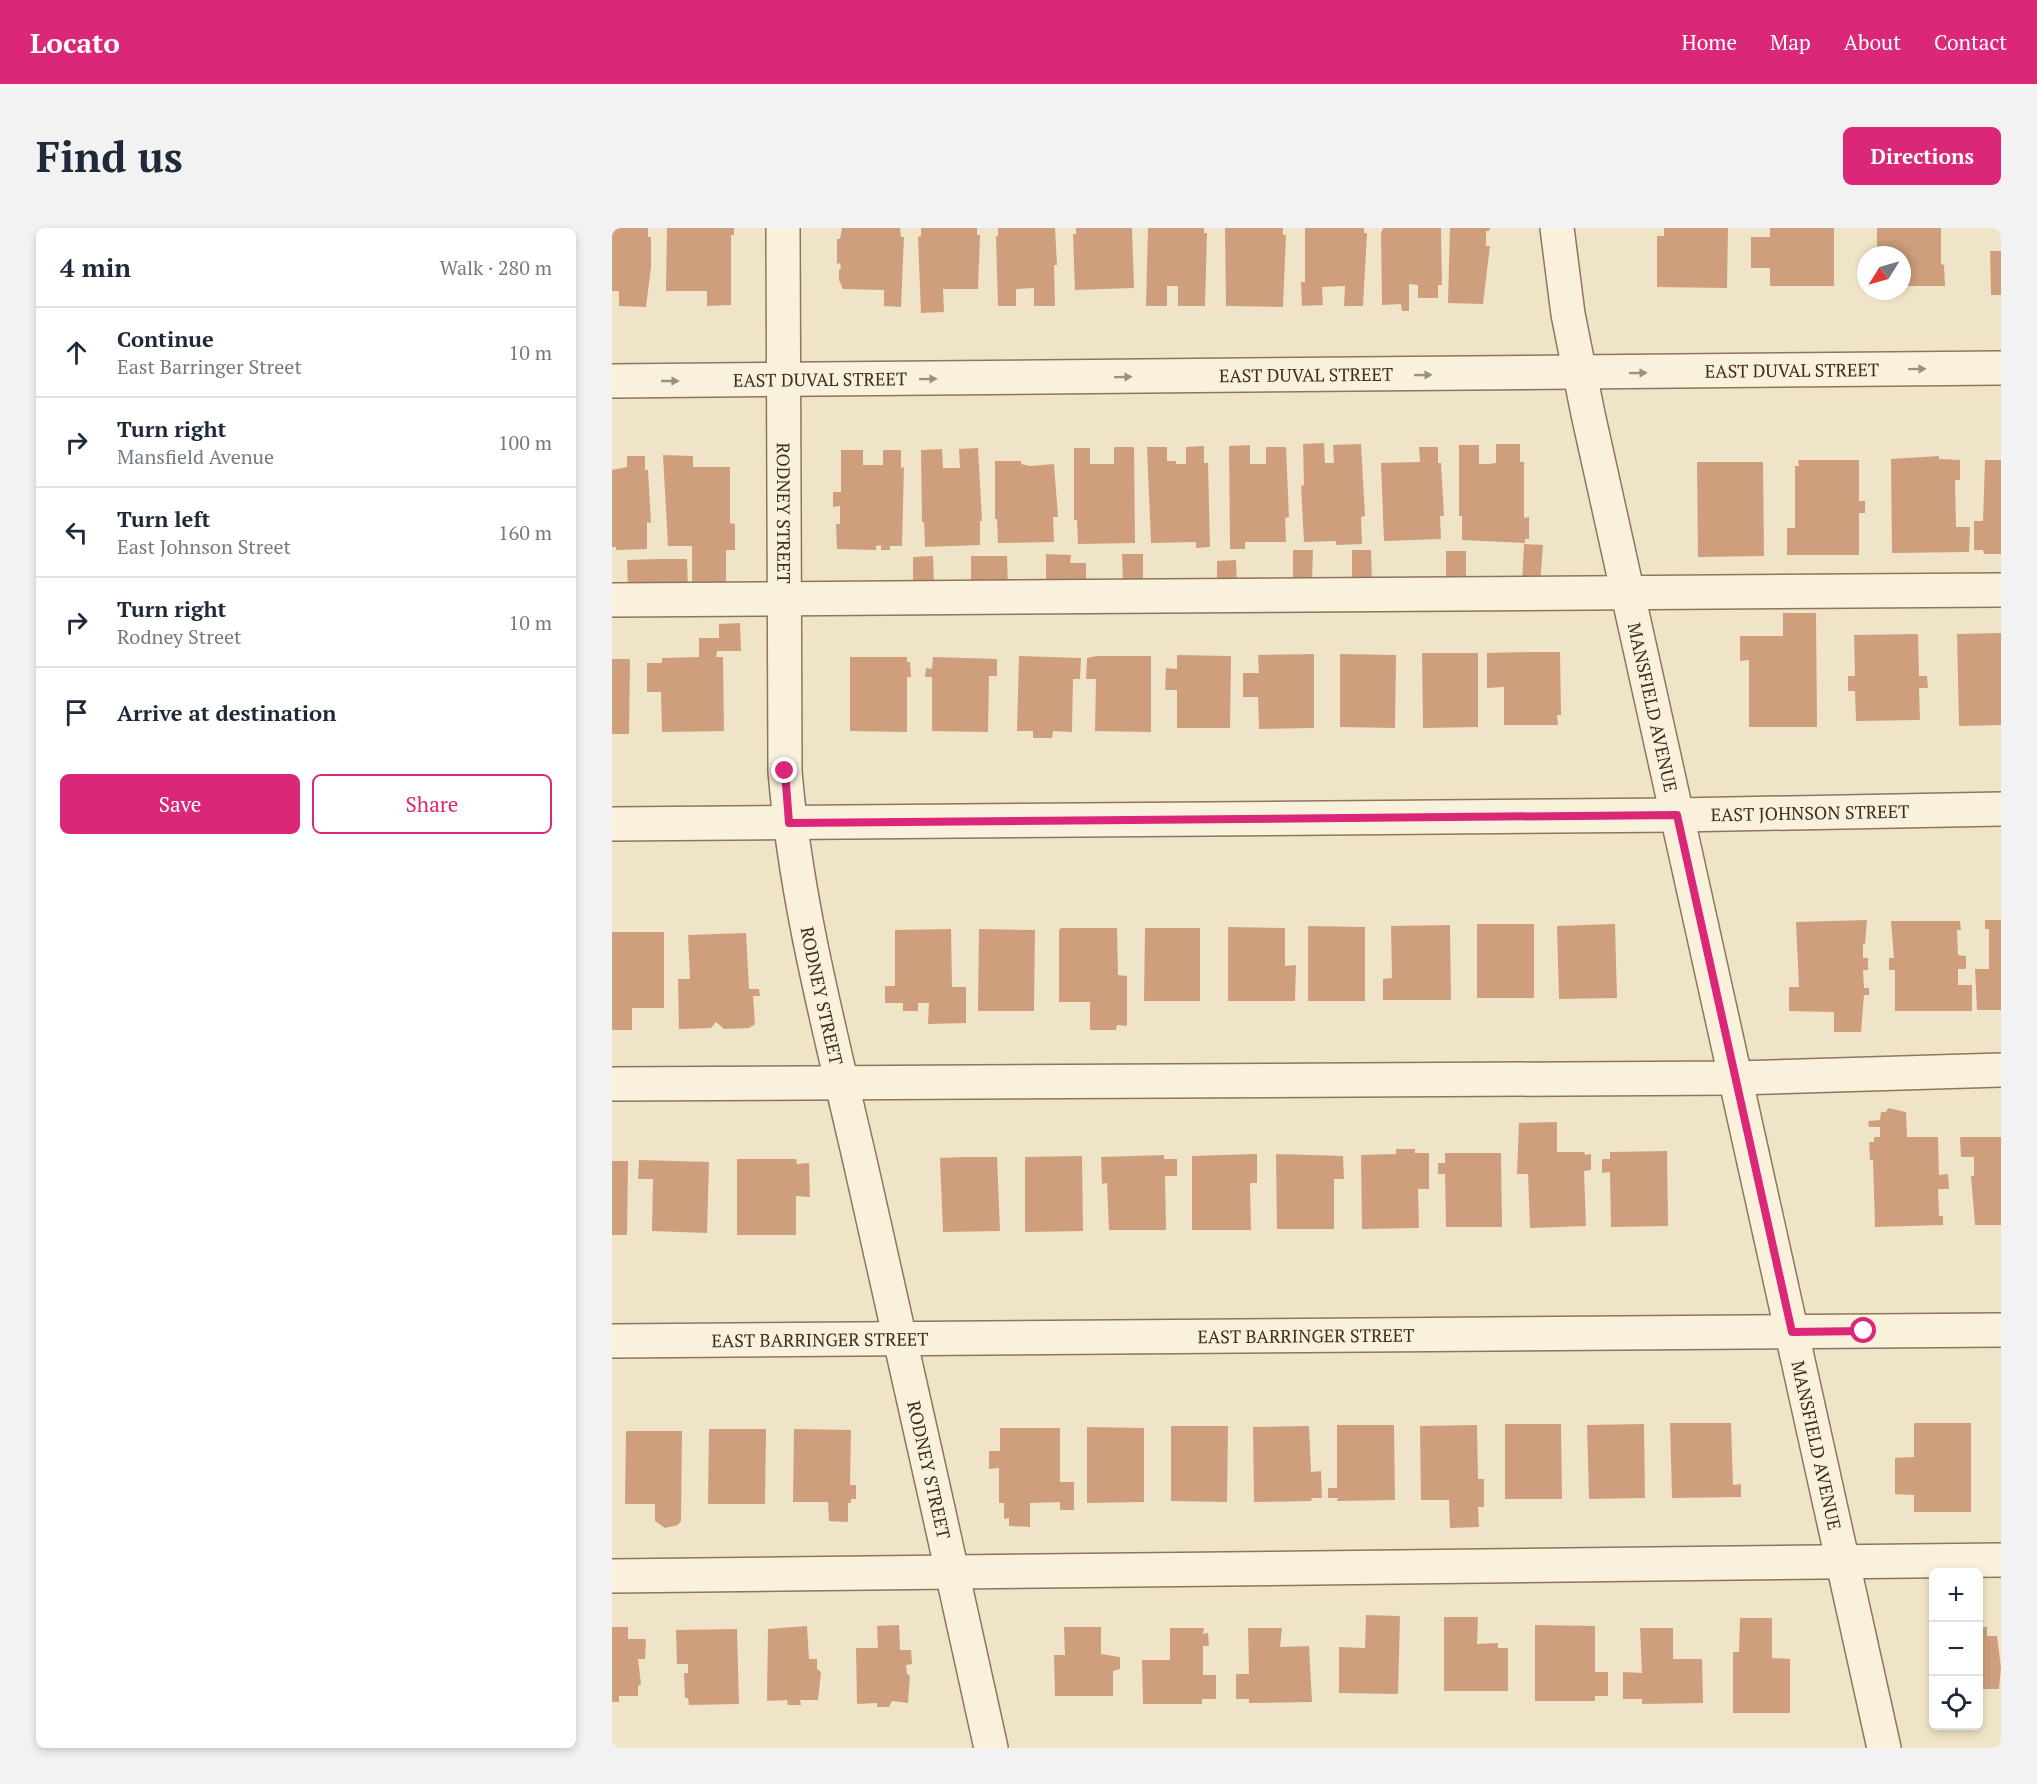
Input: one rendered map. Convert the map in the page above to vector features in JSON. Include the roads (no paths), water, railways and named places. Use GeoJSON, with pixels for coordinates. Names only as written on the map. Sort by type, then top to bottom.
{"type":"FeatureCollection","features":[{"type":"Feature","properties":{"kind":"street","name":"RODNEY STREET"},"geometry":{"type":"LineString","coordinates":[[783,228],[785,771],[789,823],[797,878],[991,1748]]}},
{"type":"Feature","properties":{"kind":"street","name":"MANSFIELD AVENUE"},"geometry":{"type":"LineString","coordinates":[[1557,228],[1580,373],[1884,1748]]}},
{"type":"Feature","properties":{"kind":"street","name":"EAST DUVAL STREET"},"geometry":{"type":"LineString","coordinates":[[612,381],[2001,368]]}},
{"type":"Feature","properties":{"kind":"street"},"geometry":{"type":"LineString","coordinates":[[612,600],[1628,595],[2001,590]]}},
{"type":"Feature","properties":{"kind":"street","name":"EAST JOHNSON STREET"},"geometry":{"type":"LineString","coordinates":[[612,824],[1677,815],[2001,809]]}},
{"type":"Feature","properties":{"kind":"street"},"geometry":{"type":"LineString","coordinates":[[612,1084],[1736,1078],[2001,1070]]}},
{"type":"Feature","properties":{"kind":"street","name":"EAST BARRINGER STREET"},"geometry":{"type":"LineString","coordinates":[[612,1341],[2001,1330]]}},
{"type":"Feature","properties":{"kind":"street"},"geometry":{"type":"LineString","coordinates":[[612,1576],[952,1570],[2001,1560]]}}]}
